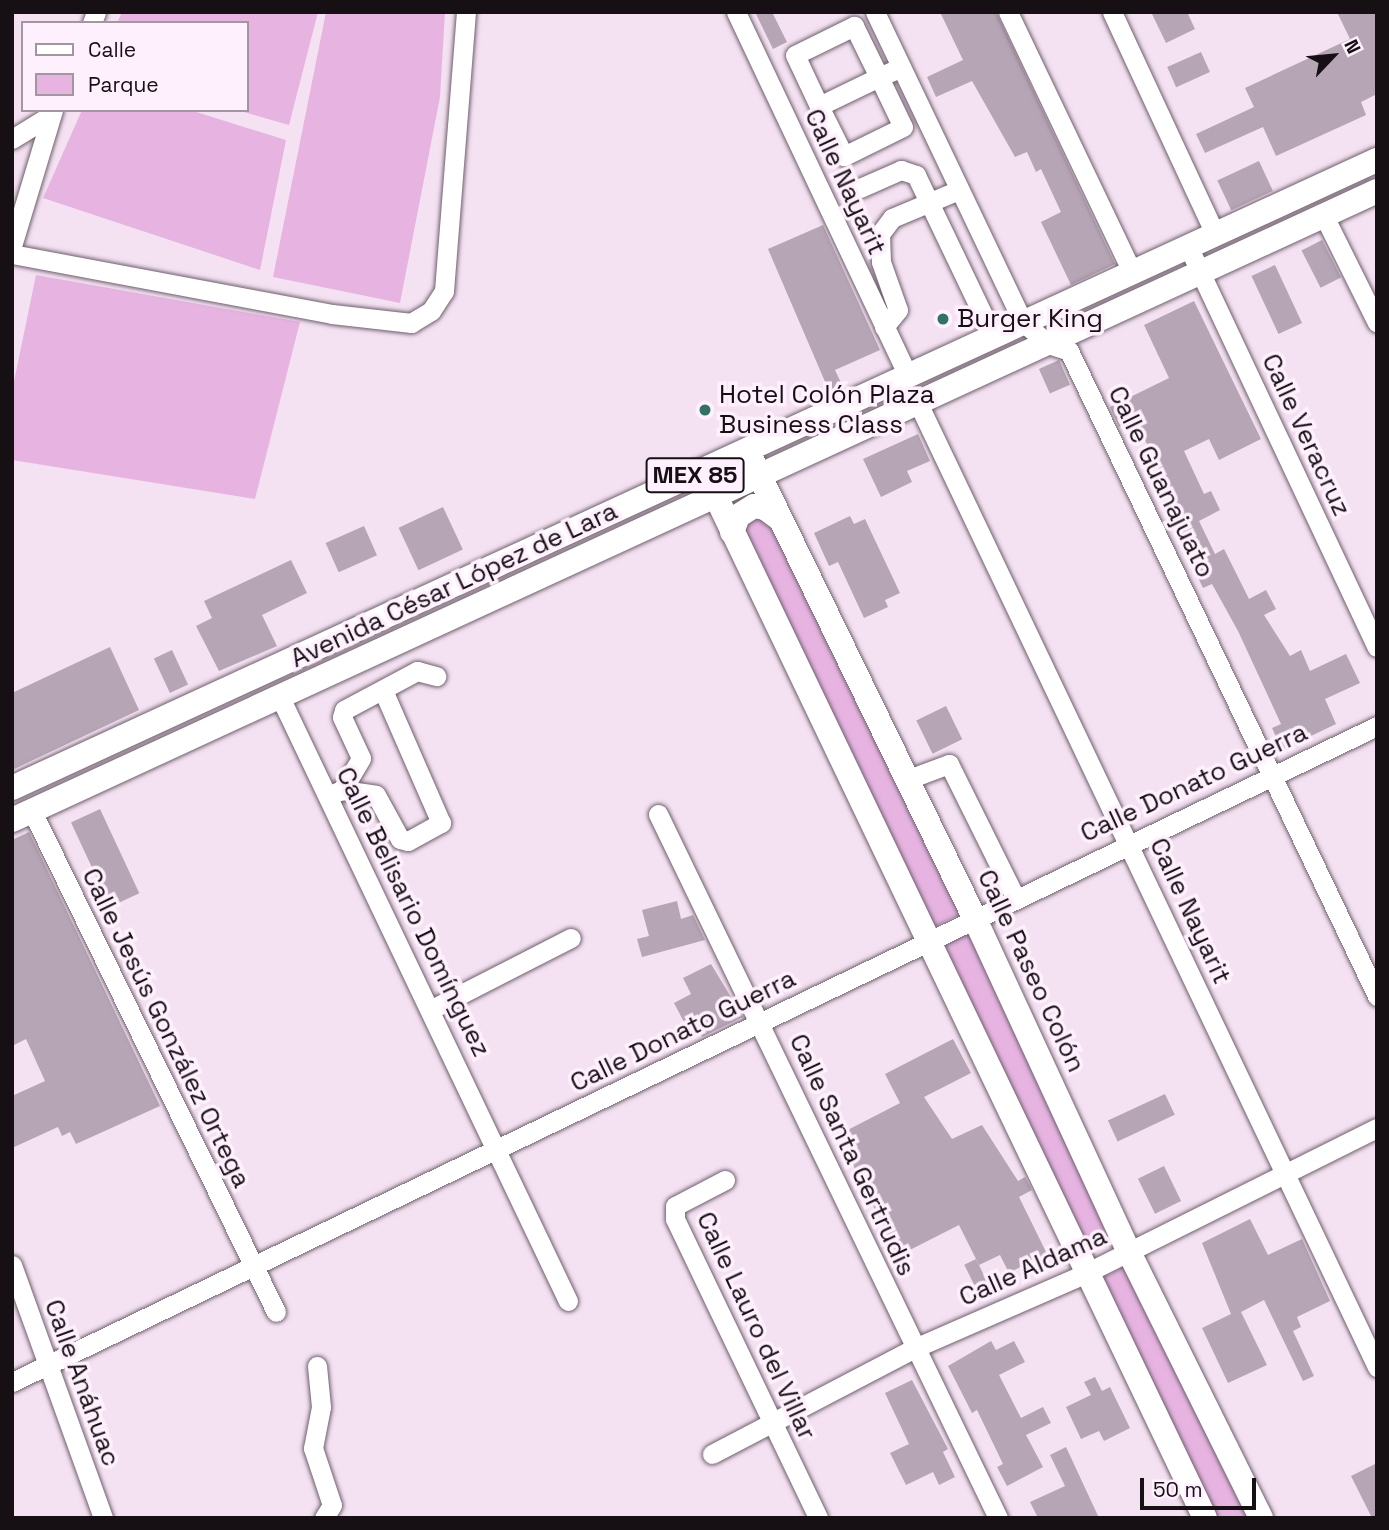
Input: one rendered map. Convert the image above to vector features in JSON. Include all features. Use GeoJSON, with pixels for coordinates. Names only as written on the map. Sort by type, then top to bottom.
{"type":"FeatureCollection","features":[{"type":"Feature","properties":{"kind":"main road","name":"Avenida César López de Lara"},"geometry":{"type":"LineString","coordinates":[[12,788],[1377,160]]}},
{"type":"Feature","properties":{"kind":"main road","name":"Avenida César López de Lara"},"geometry":{"type":"LineString","coordinates":[[22,815],[1377,191]]}},
{"type":"Feature","properties":{"kind":"main road","name":"Calle Paseo Colón"},"geometry":{"type":"LineString","coordinates":[[747,450],[975,919],[1129,1252],[1261,1518]]}},
{"type":"Feature","properties":{"kind":"main road"},"geometry":{"type":"LineString","coordinates":[[704,471],[930,941],[1084,1274],[1205,1518]]}},
{"type":"Feature","properties":{"kind":"main road"},"geometry":{"type":"LineString","coordinates":[[732,532],[738,516],[754,506],[765,508],[780,519]]}},
{"type":"Feature","properties":{"kind":"street"},"geometry":{"type":"LineString","coordinates":[[12,254],[332,314],[411,323],[431,311],[444,292],[466,12]]}},
{"type":"Feature","properties":{"kind":"street","name":"Calle Nayarit"},"geometry":{"type":"LineString","coordinates":[[736,12],[907,374]]}},
{"type":"Feature","properties":{"kind":"street","name":"Calle Guanajuato"},"geometry":{"type":"LineString","coordinates":[[874,12],[1023,322],[1048,344],[1069,351],[1377,996]]}},
{"type":"Feature","properties":{"kind":"street"},"geometry":{"type":"LineString","coordinates":[[1008,12],[1132,272]]}},
{"type":"Feature","properties":{"kind":"street"},"geometry":{"type":"LineString","coordinates":[[1112,12],[1215,234]]}},
{"type":"Feature","properties":{"kind":"street"},"geometry":{"type":"LineString","coordinates":[[854,26],[879,77],[903,127],[844,156],[795,55],[854,26]]}},
{"type":"Feature","properties":{"kind":"street"},"geometry":{"type":"LineString","coordinates":[[819,106],[901,67]]}},
{"type":"Feature","properties":{"kind":"street"},"geometry":{"type":"LineString","coordinates":[[12,139],[52,113]]}},
{"type":"Feature","properties":{"kind":"street"},"geometry":{"type":"LineString","coordinates":[[12,246],[52,113]]}},
{"type":"Feature","properties":{"kind":"street"},"geometry":{"type":"LineString","coordinates":[[860,188],[901,170],[916,175],[993,336]]}},
{"type":"Feature","properties":{"kind":"street"},"geometry":{"type":"LineString","coordinates":[[884,327],[898,310],[881,262],[880,234],[892,218],[959,190]]}},
{"type":"Feature","properties":{"kind":"street"},"geometry":{"type":"LineString","coordinates":[[1324,216],[1377,323]]}},
{"type":"Feature","properties":{"kind":"street","name":"Calle Veracruz"},"geometry":{"type":"LineString","coordinates":[[1188,246],[1377,647]]}},
{"type":"Feature","properties":{"kind":"street","name":"Calle Nayarit"},"geometry":{"type":"LineString","coordinates":[[918,402],[1377,1367]]}},
{"type":"Feature","properties":{"kind":"street"},"geometry":{"type":"LineString","coordinates":[[383,690],[441,823],[408,841],[400,839],[376,795],[342,717],[344,710],[383,690],[426,674],[402,641]]}},
{"type":"Feature","properties":{"kind":"street","name":"Calle Belisario Domínguez"},"geometry":{"type":"LineString","coordinates":[[280,697],[335,793],[430,1010],[499,1149],[568,1301]]}},
{"type":"Feature","properties":{"kind":"street","name":"Calle Donato Guerra"},"geometry":{"type":"LineString","coordinates":[[12,1382],[254,1268],[1128,843],[1377,726]]}},
{"type":"Feature","properties":{"kind":"street"},"geometry":{"type":"LineString","coordinates":[[335,793],[361,758]]}},
{"type":"Feature","properties":{"kind":"street"},"geometry":{"type":"LineString","coordinates":[[906,780],[949,764],[1016,899]]}},
{"type":"Feature","properties":{"kind":"street"},"geometry":{"type":"LineString","coordinates":[[335,793],[376,795]]}},
{"type":"Feature","properties":{"kind":"street","name":"Calle Santa Gertrudis"},"geometry":{"type":"LineString","coordinates":[[659,814],[998,1518]]}},
{"type":"Feature","properties":{"kind":"street","name":"Calle Jesús González Ortega"},"geometry":{"type":"LineString","coordinates":[[22,815],[276,1312]]}},
{"type":"Feature","properties":{"kind":"street"},"geometry":{"type":"LineString","coordinates":[[430,1010],[572,939]]}},
{"type":"Feature","properties":{"kind":"street","name":"Calle Aldama"},"geometry":{"type":"LineString","coordinates":[[712,1454],[915,1348],[1084,1274],[1377,1128]]}},
{"type":"Feature","properties":{"kind":"street","name":"Calle Lauro del Villar"},"geometry":{"type":"LineString","coordinates":[[725,1180],[675,1206],[675,1219],[818,1518]]}},
{"type":"Feature","properties":{"kind":"street","name":"Calle Anáhuac"},"geometry":{"type":"LineString","coordinates":[[12,1265],[103,1518]]}},
{"type":"Feature","properties":{"kind":"street"},"geometry":{"type":"LineString","coordinates":[[317,1366],[321,1407],[313,1448],[332,1504],[324,1518]]}},
{"type":"Feature","properties":{"kind":"green space"},"geometry":{"type":"Polygon","coordinates":[[[122,12],[318,12],[289,125],[244,112],[248,112],[248,21],[118,21],[122,12]]]}},
{"type":"Feature","properties":{"kind":"green space"},"geometry":{"type":"Polygon","coordinates":[[[326,12],[445,12],[440,97],[400,303],[273,277],[326,12]]]}},
{"type":"Feature","properties":{"kind":"green space"},"geometry":{"type":"Polygon","coordinates":[[[81,112],[196,112],[286,140],[260,270],[43,198],[81,112]]]}},
{"type":"Feature","properties":{"kind":"green space"},"geometry":{"type":"Polygon","coordinates":[[[36,275],[300,322],[255,499],[12,460],[12,391],[36,275]]]}},
{"type":"Feature","properties":{"kind":"green space"},"geometry":{"type":"Polygon","coordinates":[[[762,512],[783,534],[963,913],[927,930],[746,550],[743,522],[762,512]]]}},
{"type":"Feature","properties":{"kind":"green space"},"geometry":{"type":"Polygon","coordinates":[[[970,928],[1116,1242],[1087,1255],[935,944],[970,928]]]}},
{"type":"Feature","properties":{"kind":"green space"},"geometry":{"type":"Polygon","coordinates":[[[1128,1265],[1251,1518],[1214,1518],[1097,1280],[1128,1265]]]}},
{"type":"Feature","properties":{"kind":"building"},"geometry":{"type":"Polygon","coordinates":[[[755,12],[772,12],[787,42],[773,49],[755,12]]]}},
{"type":"Feature","properties":{"kind":"building"},"geometry":{"type":"Polygon","coordinates":[[[940,12],[996,12],[1115,264],[1071,285],[1041,222],[1061,212],[1041,169],[1036,172],[1027,152],[1015,157],[972,81],[936,97],[927,77],[963,60],[940,12]]]}},
{"type":"Feature","properties":{"kind":"building"},"geometry":{"type":"Polygon","coordinates":[[[1151,12],[1187,12],[1195,29],[1166,43],[1151,12]]]}},
{"type":"Feature","properties":{"kind":"building"},"geometry":{"type":"Polygon","coordinates":[[[1337,12],[1377,12],[1377,94],[1361,102],[1366,115],[1276,156],[1263,127],[1205,153],[1196,134],[1254,107],[1245,88],[1350,39],[1337,12]]]}},
{"type":"Feature","properties":{"kind":"building"},"geometry":{"type":"Polygon","coordinates":[[[1201,52],[1210,72],[1176,87],[1167,67],[1201,52]]]}},
{"type":"Feature","properties":{"kind":"building"},"geometry":{"type":"Polygon","coordinates":[[[1259,161],[1273,191],[1231,210],[1217,180],[1259,161]]]}},
{"type":"Feature","properties":{"kind":"building"},"geometry":{"type":"Polygon","coordinates":[[[823,225],[880,350],[835,370],[842,385],[829,391],[768,249],[823,225]]]}},
{"type":"Feature","properties":{"kind":"building"},"geometry":{"type":"Polygon","coordinates":[[[1322,240],[1341,277],[1321,288],[1302,250],[1322,240]]]}},
{"type":"Feature","properties":{"kind":"building"},"geometry":{"type":"Polygon","coordinates":[[[1275,265],[1302,323],[1278,334],[1251,276],[1275,265]]]}},
{"type":"Feature","properties":{"kind":"building"},"geometry":{"type":"Polygon","coordinates":[[[1194,301],[1261,439],[1219,460],[1209,439],[1184,451],[1204,494],[1211,491],[1220,510],[1199,521],[1215,554],[1224,549],[1249,599],[1266,590],[1276,609],[1264,615],[1290,656],[1301,650],[1310,671],[1346,654],[1360,683],[1325,699],[1336,724],[1282,750],[1272,728],[1281,724],[1238,631],[1212,584],[1203,588],[1180,540],[1173,522],[1178,519],[1163,487],[1156,490],[1149,477],[1160,471],[1143,436],[1139,438],[1131,421],[1119,427],[1110,407],[1169,378],[1144,325],[1194,301]]]}},
{"type":"Feature","properties":{"kind":"building"},"geometry":{"type":"Polygon","coordinates":[[[1059,360],[1070,385],[1050,394],[1039,369],[1059,360]]]}},
{"type":"Feature","properties":{"kind":"building"},"geometry":{"type":"Polygon","coordinates":[[[918,434],[930,461],[907,471],[912,482],[881,497],[863,459],[918,434]]]}},
{"type":"Feature","properties":{"kind":"building"},"geometry":{"type":"Polygon","coordinates":[[[443,507],[463,550],[418,570],[399,528],[443,507]]]}},
{"type":"Feature","properties":{"kind":"building"},"geometry":{"type":"Polygon","coordinates":[[[850,516],[854,524],[865,519],[900,593],[885,600],[888,607],[864,618],[838,562],[829,566],[814,533],[850,516]]]}},
{"type":"Feature","properties":{"kind":"building"},"geometry":{"type":"Polygon","coordinates":[[[364,526],[377,555],[339,572],[326,543],[364,526]]]}},
{"type":"Feature","properties":{"kind":"building"},"geometry":{"type":"Polygon","coordinates":[[[291,560],[307,593],[262,615],[277,646],[219,671],[196,626],[212,618],[204,601],[291,560]]]}},
{"type":"Feature","properties":{"kind":"building"},"geometry":{"type":"Polygon","coordinates":[[[110,647],[139,710],[12,770],[12,693],[110,647]]]}},
{"type":"Feature","properties":{"kind":"building"},"geometry":{"type":"Polygon","coordinates":[[[172,650],[188,684],[170,693],[154,658],[172,650]]]}},
{"type":"Feature","properties":{"kind":"building"},"geometry":{"type":"Polygon","coordinates":[[[946,706],[962,739],[933,754],[916,720],[946,706]]]}},
{"type":"Feature","properties":{"kind":"building"},"geometry":{"type":"Polygon","coordinates":[[[100,809],[139,893],[110,907],[71,823],[100,809]]]}},
{"type":"Feature","properties":{"kind":"building"},"geometry":{"type":"Polygon","coordinates":[[[29,832],[160,1106],[76,1144],[70,1132],[62,1136],[58,1127],[12,1148],[12,1096],[45,1081],[26,1039],[12,1046],[12,840],[29,832]]]}},
{"type":"Feature","properties":{"kind":"building"},"geometry":{"type":"Polygon","coordinates":[[[677,901],[681,919],[693,915],[705,940],[642,957],[637,939],[649,936],[642,910],[677,901]]]}},
{"type":"Feature","properties":{"kind":"building"},"geometry":{"type":"Polygon","coordinates":[[[711,964],[743,1017],[702,1037],[693,1018],[684,1022],[674,1003],[691,994],[683,978],[711,964]]]}},
{"type":"Feature","properties":{"kind":"building"},"geometry":{"type":"Polygon","coordinates":[[[953,1039],[971,1073],[924,1097],[952,1139],[982,1125],[1018,1181],[1025,1177],[1032,1190],[1019,1197],[1049,1258],[1031,1266],[1030,1262],[1009,1273],[1000,1255],[979,1265],[959,1225],[898,1256],[838,1135],[900,1103],[885,1074],[953,1039]]]}},
{"type":"Feature","properties":{"kind":"building"},"geometry":{"type":"Polygon","coordinates":[[[1165,1094],[1175,1115],[1118,1141],[1108,1121],[1165,1094]]]}},
{"type":"Feature","properties":{"kind":"building"},"geometry":{"type":"Polygon","coordinates":[[[1164,1166],[1181,1201],[1155,1214],[1138,1179],[1164,1166]]]}},
{"type":"Feature","properties":{"kind":"building"},"geometry":{"type":"Polygon","coordinates":[[[1250,1219],[1268,1255],[1302,1239],[1330,1301],[1297,1317],[1301,1327],[1293,1331],[1314,1376],[1303,1381],[1264,1300],[1241,1312],[1267,1365],[1228,1383],[1202,1328],[1231,1314],[1202,1243],[1250,1219]]]}},
{"type":"Feature","properties":{"kind":"building"},"geometry":{"type":"Polygon","coordinates":[[[976,1259],[990,1288],[978,1293],[964,1265],[976,1259]]]}},
{"type":"Feature","properties":{"kind":"building"},"geometry":{"type":"Polygon","coordinates":[[[991,1341],[996,1350],[1014,1341],[1025,1362],[999,1375],[1021,1418],[1043,1407],[1051,1423],[1026,1435],[1043,1467],[1007,1486],[997,1467],[1003,1464],[977,1410],[972,1413],[948,1366],[991,1341]]]}},
{"type":"Feature","properties":{"kind":"building"},"geometry":{"type":"Polygon","coordinates":[[[1095,1377],[1102,1391],[1110,1387],[1130,1428],[1104,1441],[1099,1431],[1081,1439],[1066,1407],[1091,1395],[1084,1382],[1095,1377]]]}},
{"type":"Feature","properties":{"kind":"building"},"geometry":{"type":"Polygon","coordinates":[[[912,1380],[948,1449],[943,1452],[955,1477],[939,1485],[933,1472],[906,1485],[890,1453],[909,1444],[885,1393],[912,1380]]]}},
{"type":"Feature","properties":{"kind":"building"},"geometry":{"type":"Polygon","coordinates":[[[1066,1447],[1099,1518],[1038,1518],[1030,1502],[1065,1486],[1050,1455],[1066,1447]]]}},
{"type":"Feature","properties":{"kind":"building"},"geometry":{"type":"Polygon","coordinates":[[[1377,1463],[1377,1518],[1372,1518],[1351,1476],[1377,1463]]]}},
{"type":"Feature","properties":{"kind":"place","name":"Burger King"},"geometry":{"type":"Point","coordinates":[943,319]}},
{"type":"Feature","properties":{"kind":"place","name":"Hotel Colón Plaza Business Class"},"geometry":{"type":"Point","coordinates":[705,410]}}]}
